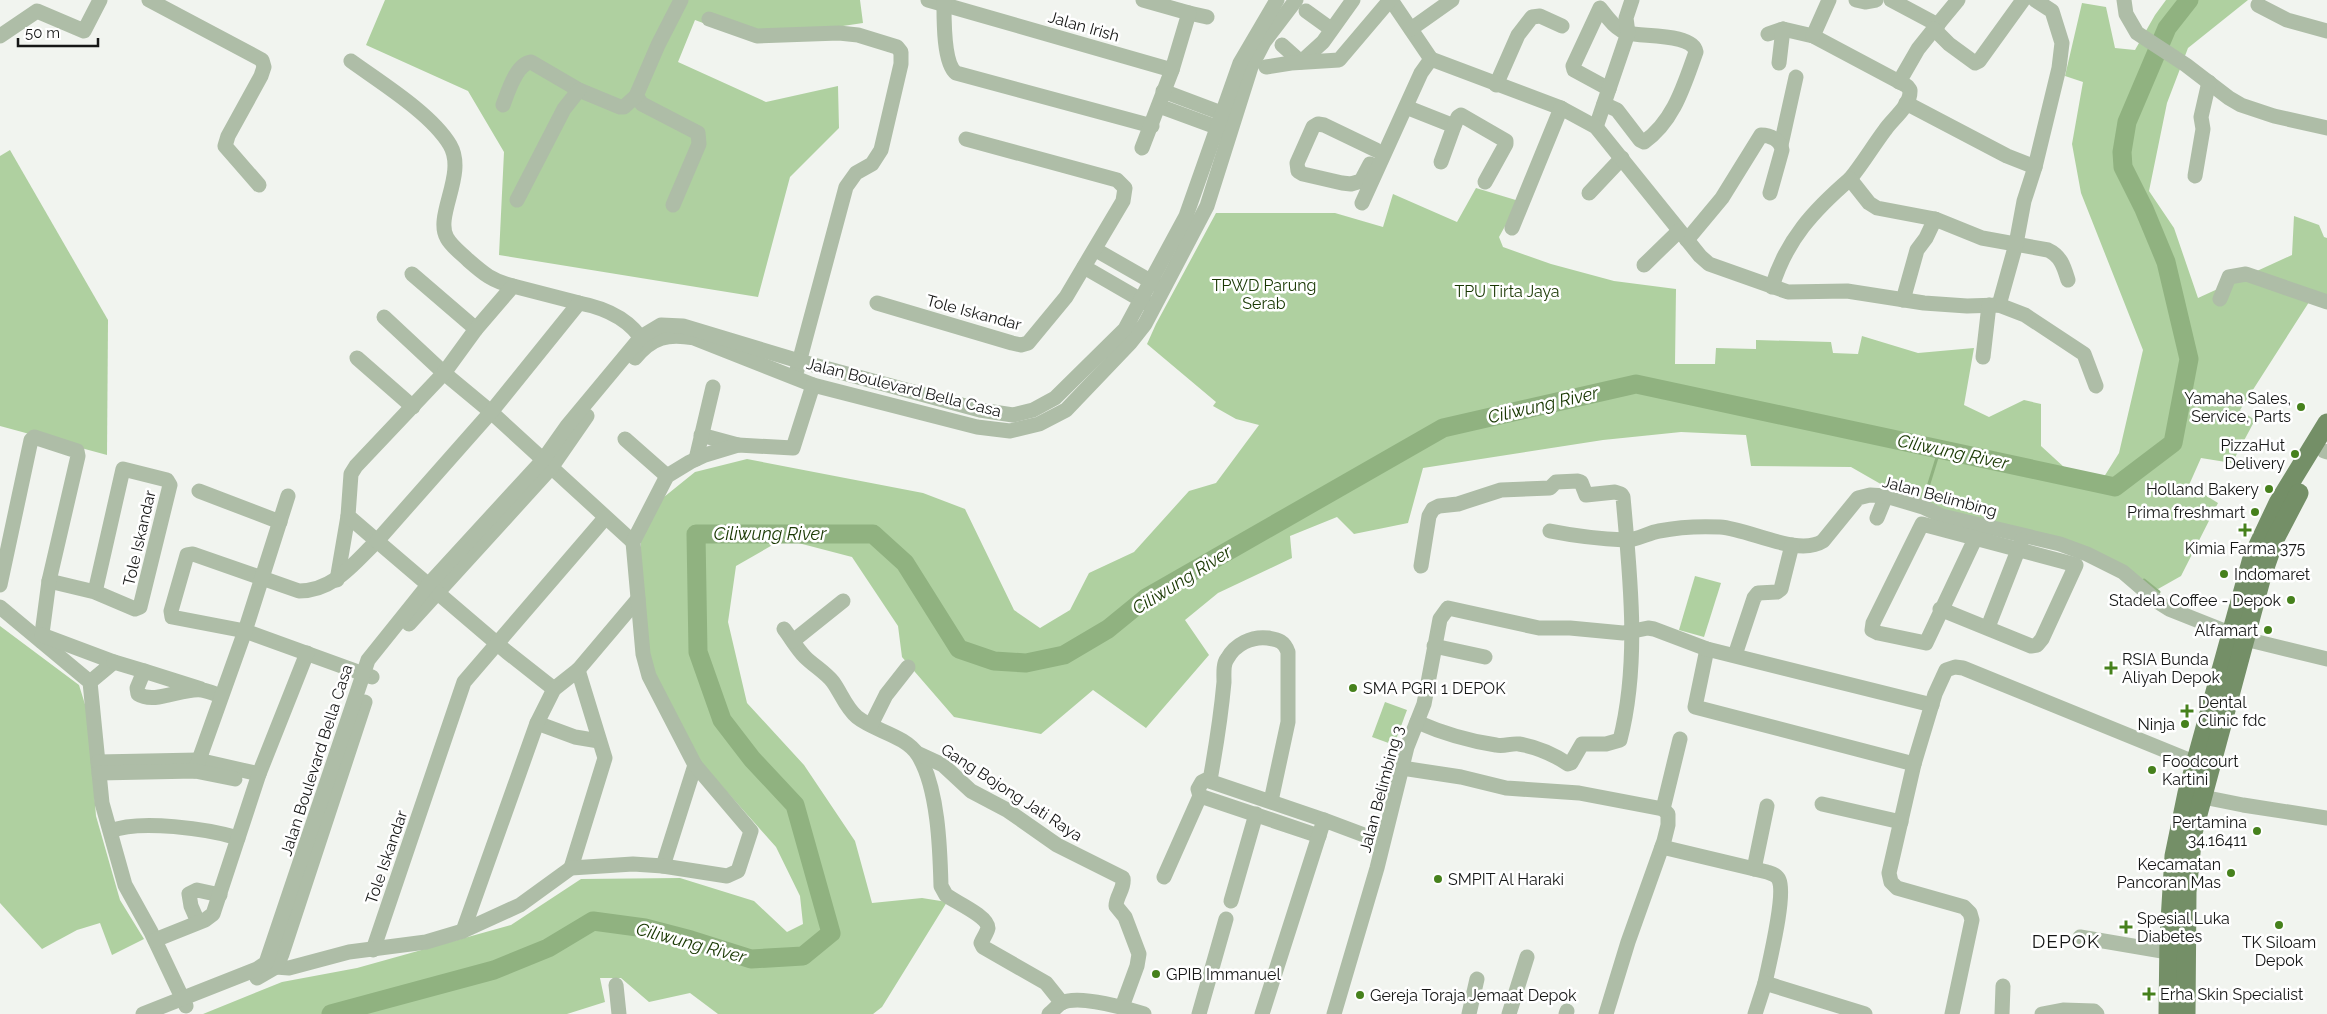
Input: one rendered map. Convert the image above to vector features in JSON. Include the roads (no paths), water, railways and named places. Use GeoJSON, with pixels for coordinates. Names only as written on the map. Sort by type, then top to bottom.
{"type":"FeatureCollection","features":[{"type":"Feature","properties":{"kind":"main road"},"geometry":{"type":"LineString","coordinates":[[2168,1014],[2168,952],[2174,856],[2195,795],[2239,636],[2248,573],[2259,541],[2278,503],[2327,423]]}},
{"type":"Feature","properties":{"kind":"main road"},"geometry":{"type":"LineString","coordinates":[[2186,1014],[2186,921],[2196,763],[2269,554],[2290,510],[2326,450]]}},
{"type":"Feature","properties":{"kind":"street"},"geometry":{"type":"LineString","coordinates":[[0,36],[37,11],[84,31],[100,0]]}},
{"type":"Feature","properties":{"kind":"street"},"geometry":{"type":"LineString","coordinates":[[149,0],[262,60],[264,67],[262,76],[228,136],[225,146],[259,185]]}},
{"type":"Feature","properties":{"kind":"street"},"geometry":{"type":"LineString","coordinates":[[503,105],[514,79],[524,64],[528,62],[546,70],[579,90],[620,108],[624,107],[636,96],[658,45],[681,0]]}},
{"type":"Feature","properties":{"kind":"street","name":"Jalan Irish"},"geometry":{"type":"LineString","coordinates":[[928,0],[944,2],[1172,70]]}},
{"type":"Feature","properties":{"kind":"street"},"geometry":{"type":"LineString","coordinates":[[1143,0],[1207,17]]}},
{"type":"Feature","properties":{"kind":"street","name":"Jalan Boulevard Bella Casa"},"geometry":{"type":"LineString","coordinates":[[643,341],[672,336],[694,338],[813,385],[977,427],[1010,431],[1039,424],[1066,410],[1130,343],[1157,285],[1207,206],[1240,63],[1277,0]]}},
{"type":"Feature","properties":{"kind":"street"},"geometry":{"type":"LineString","coordinates":[[1301,62],[1323,42],[1353,0]]}},
{"type":"Feature","properties":{"kind":"street"},"geometry":{"type":"LineString","coordinates":[[1266,68],[1301,62],[1339,60],[1390,0],[1412,29],[1431,59],[1561,108],[1596,127],[1683,235],[1709,264],[1772,287],[1797,293],[1847,290],[1903,300],[1967,306],[1994,305],[2025,315],[2084,354],[2096,386]]}},
{"type":"Feature","properties":{"kind":"street"},"geometry":{"type":"LineString","coordinates":[[1412,29],[1452,0]]}},
{"type":"Feature","properties":{"kind":"street"},"geometry":{"type":"LineString","coordinates":[[1596,127],[1628,33],[1626,18],[1632,0]]}},
{"type":"Feature","properties":{"kind":"street"},"geometry":{"type":"LineString","coordinates":[[1813,36],[1829,0]]}},
{"type":"Feature","properties":{"kind":"street"},"geometry":{"type":"LineString","coordinates":[[1856,0],[1865,2],[1876,0]]}},
{"type":"Feature","properties":{"kind":"street"},"geometry":{"type":"LineString","coordinates":[[1891,0],[1936,27],[1971,61],[1978,62],[2022,0]]}},
{"type":"Feature","properties":{"kind":"street"},"geometry":{"type":"LineString","coordinates":[[1899,82],[1918,49],[1958,0]]}},
{"type":"Feature","properties":{"kind":"street"},"geometry":{"type":"LineString","coordinates":[[1983,357],[1994,305],[2016,244],[2024,201],[2035,167],[2059,68],[2062,43],[2052,11],[2035,0]]}},
{"type":"Feature","properties":{"kind":"street"},"geometry":{"type":"LineString","coordinates":[[2124,0],[2126,14],[2137,33],[2186,64],[2229,98],[2241,105],[2274,116],[2327,128]]}},
{"type":"Feature","properties":{"kind":"street"},"geometry":{"type":"LineString","coordinates":[[944,2],[951,69],[963,75],[1152,126]]}},
{"type":"Feature","properties":{"kind":"street"},"geometry":{"type":"LineString","coordinates":[[2258,5],[2287,20],[2327,31]]}},
{"type":"Feature","properties":{"kind":"street"},"geometry":{"type":"LineString","coordinates":[[1301,6],[1331,29]]}},
{"type":"Feature","properties":{"kind":"street","name":"Jalan Boulevard Bella Casa"},"geometry":{"type":"LineString","coordinates":[[1227,123],[1264,42],[1301,6]]}},
{"type":"Feature","properties":{"kind":"street"},"geometry":{"type":"LineString","coordinates":[[1604,104],[1617,110],[1640,140],[1644,142],[1657,132],[1673,109],[1696,52],[1692,44],[1673,38],[1628,33],[1614,25],[1600,8],[1573,66],[1574,70],[1609,89]]}},
{"type":"Feature","properties":{"kind":"street"},"geometry":{"type":"LineString","coordinates":[[1142,148],[1172,70],[1189,13]]}},
{"type":"Feature","properties":{"kind":"street"},"geometry":{"type":"LineString","coordinates":[[1496,85],[1518,35],[1532,17],[1540,16],[1562,26]]}},
{"type":"Feature","properties":{"kind":"street"},"geometry":{"type":"LineString","coordinates":[[709,19],[757,36],[838,33],[858,35],[887,43],[897,47],[901,52],[901,64],[881,150],[872,164],[856,173],[846,187],[795,378]]}},
{"type":"Feature","properties":{"kind":"street"},"geometry":{"type":"LineString","coordinates":[[1779,63],[1783,29]]}},
{"type":"Feature","properties":{"kind":"street"},"geometry":{"type":"LineString","coordinates":[[1768,34],[1783,29],[1813,36],[1899,82],[1910,90],[1906,103],[1884,131],[1868,157],[1850,179],[1830,197],[1793,239],[1782,256],[1772,287]]}},
{"type":"Feature","properties":{"kind":"street"},"geometry":{"type":"LineString","coordinates":[[1282,45],[1301,62]]}},
{"type":"Feature","properties":{"kind":"street"},"geometry":{"type":"LineString","coordinates":[[1362,203],[1421,73],[1431,59]]}},
{"type":"Feature","properties":{"kind":"street"},"geometry":{"type":"LineString","coordinates":[[351,61],[398,95],[423,116],[450,144],[455,169],[444,224],[445,235],[452,246],[491,279],[600,308],[619,317],[643,341]]}},
{"type":"Feature","properties":{"kind":"street"},"geometry":{"type":"LineString","coordinates":[[1770,193],[1782,154],[1782,145],[1796,77]]}},
{"type":"Feature","properties":{"kind":"street"},"geometry":{"type":"LineString","coordinates":[[2195,176],[2203,129],[2201,117],[2209,82]]}},
{"type":"Feature","properties":{"kind":"street"},"geometry":{"type":"LineString","coordinates":[[518,200],[564,109],[579,90]]}},
{"type":"Feature","properties":{"kind":"street"},"geometry":{"type":"LineString","coordinates":[[1163,91],[1227,123]]}},
{"type":"Feature","properties":{"kind":"street"},"geometry":{"type":"LineString","coordinates":[[636,96],[642,104],[698,133],[699,144],[673,205]]}},
{"type":"Feature","properties":{"kind":"street"},"geometry":{"type":"LineString","coordinates":[[1906,103],[2007,156],[2035,167]]}},
{"type":"Feature","properties":{"kind":"street"},"geometry":{"type":"LineString","coordinates":[[1159,106],[1227,123]]}},
{"type":"Feature","properties":{"kind":"street"},"geometry":{"type":"LineString","coordinates":[[1512,228],[1561,108]]}},
{"type":"Feature","properties":{"kind":"street"},"geometry":{"type":"LineString","coordinates":[[1376,150],[1324,125],[1318,124],[1313,127],[1307,138],[1297,167],[1303,174],[1342,183],[1356,183],[1364,178],[1390,119],[1395,116],[1404,112],[1454,126]]}},
{"type":"Feature","properties":{"kind":"street"},"geometry":{"type":"LineString","coordinates":[[1441,162],[1454,126],[1461,115],[1506,141],[1485,182]]}},
{"type":"Feature","properties":{"kind":"street"},"geometry":{"type":"LineString","coordinates":[[1644,265],[1683,235],[1722,198],[1758,138],[1764,135],[1771,137],[1782,145]]}},
{"type":"Feature","properties":{"kind":"street"},"geometry":{"type":"LineString","coordinates":[[966,139],[1117,180],[1125,188],[1123,200],[1096,250],[1157,285]]}},
{"type":"Feature","properties":{"kind":"street"},"geometry":{"type":"LineString","coordinates":[[1589,193],[1622,158]]}},
{"type":"Feature","properties":{"kind":"street"},"geometry":{"type":"LineString","coordinates":[[1850,179],[1873,206],[1935,219],[1982,238],[2040,248],[2056,254],[2068,280]]}},
{"type":"Feature","properties":{"kind":"street"},"geometry":{"type":"LineString","coordinates":[[1903,300],[1917,250],[1926,238],[1935,219]]}},
{"type":"Feature","properties":{"kind":"street","name":"Tole Iskandar"},"geometry":{"type":"LineString","coordinates":[[877,303],[1020,345],[1028,343],[1066,296],[1096,250]]}},
{"type":"Feature","properties":{"kind":"street"},"geometry":{"type":"LineString","coordinates":[[1084,267],[1147,304]]}},
{"type":"Feature","properties":{"kind":"street"},"geometry":{"type":"LineString","coordinates":[[2220,299],[2229,277],[2239,273],[2254,276],[2327,302]]}},
{"type":"Feature","properties":{"kind":"street"},"geometry":{"type":"LineString","coordinates":[[412,274],[476,329]]}},
{"type":"Feature","properties":{"kind":"street"},"geometry":{"type":"LineString","coordinates":[[337,580],[348,516],[351,474],[444,373],[476,329],[514,286]]}},
{"type":"Feature","properties":{"kind":"street"},"geometry":{"type":"LineString","coordinates":[[368,676],[245,631],[172,617],[171,611],[187,554],[193,554],[260,579],[299,591],[317,589],[337,580],[377,541],[491,412],[579,303]]}},
{"type":"Feature","properties":{"kind":"street","name":"Jalan Boulevard Bella Casa"},"geometry":{"type":"LineString","coordinates":[[271,965],[368,676],[368,660],[547,464],[567,426],[643,341],[661,325],[683,326],[799,361],[980,410],[1013,414],[1033,410],[1055,398],[1125,329],[1147,304]]}},
{"type":"Feature","properties":{"kind":"street"},"geometry":{"type":"LineString","coordinates":[[384,317],[633,542]]}},
{"type":"Feature","properties":{"kind":"street"},"geometry":{"type":"LineString","coordinates":[[357,358],[413,407]]}},
{"type":"Feature","properties":{"kind":"street"},"geometry":{"type":"LineString","coordinates":[[701,435],[738,445],[793,448],[813,385]]}},
{"type":"Feature","properties":{"kind":"street"},"geometry":{"type":"LineString","coordinates":[[696,459],[713,388]]}},
{"type":"Feature","properties":{"kind":"street"},"geometry":{"type":"LineString","coordinates":[[0,585],[30,444],[34,437],[78,453],[49,581],[42,638]]}},
{"type":"Feature","properties":{"kind":"street"},"geometry":{"type":"LineString","coordinates":[[625,439],[667,476]]}},
{"type":"Feature","properties":{"kind":"street"},"geometry":{"type":"LineString","coordinates":[[143,1014],[184,1003],[268,974],[271,965],[289,968],[349,952],[426,942],[463,931],[520,905],[571,868],[615,864],[663,866],[727,876],[735,874],[740,867],[752,831],[695,765],[649,676],[643,654],[633,542],[667,476],[696,459],[738,445]]}},
{"type":"Feature","properties":{"kind":"street","name":"Tole Iskandar"},"geometry":{"type":"LineString","coordinates":[[49,581],[95,592],[135,609],[140,607],[170,485],[167,480],[123,469],[95,592]]}},
{"type":"Feature","properties":{"kind":"street"},"geometry":{"type":"LineString","coordinates":[[1417,722],[1444,732],[1497,746],[1518,744],[1538,749],[1552,753],[1568,764],[1571,763],[1582,744],[1606,744],[1620,740],[1630,699],[1631,579],[1622,494],[1615,492],[1586,495],[1581,482],[1556,482],[1550,488],[1501,490],[1458,504],[1439,506],[1433,509],[1428,522],[1421,566]]}},
{"type":"Feature","properties":{"kind":"street"},"geometry":{"type":"LineString","coordinates":[[199,491],[280,522]]}},
{"type":"Feature","properties":{"kind":"street","name":"Jalan Belimbing"},"geometry":{"type":"LineString","coordinates":[[1550,531],[1627,540],[1674,528],[1720,527],[1792,545],[1816,545],[1823,541],[1858,498],[1870,495],[1886,496],[2028,544],[2060,544],[2102,561],[2123,572],[2169,609],[2239,636],[2327,659]]}},
{"type":"Feature","properties":{"kind":"street"},"geometry":{"type":"LineString","coordinates":[[196,766],[245,631],[288,496]]}},
{"type":"Feature","properties":{"kind":"street"},"geometry":{"type":"LineString","coordinates":[[1877,518],[1886,496]]}},
{"type":"Feature","properties":{"kind":"street"},"geometry":{"type":"LineString","coordinates":[[348,516],[554,689]]}},
{"type":"Feature","properties":{"kind":"street","name":"Tole Iskandar"},"geometry":{"type":"LineString","coordinates":[[373,950],[464,682],[605,518]]}},
{"type":"Feature","properties":{"kind":"street"},"geometry":{"type":"LineString","coordinates":[[1940,609],[2031,646],[2037,645],[2042,639],[2076,565],[2028,544],[1975,539],[1922,524],[1873,623],[1872,630],[1878,633],[1926,643],[1940,609],[1975,539]]}},
{"type":"Feature","properties":{"kind":"street"},"geometry":{"type":"LineString","coordinates":[[1988,627],[2028,544]]}},
{"type":"Feature","properties":{"kind":"street"},"geometry":{"type":"LineString","coordinates":[[1735,655],[1754,598],[1758,593],[1777,592],[1781,589],[1792,545]]}},
{"type":"Feature","properties":{"kind":"street"},"geometry":{"type":"LineString","coordinates":[[463,931],[537,723],[554,689],[578,670],[638,599]]}},
{"type":"Feature","properties":{"kind":"street","name":"Gang Bojong Jati Raya"},"geometry":{"type":"LineString","coordinates":[[843,601],[789,635],[805,657],[832,682],[850,711],[901,741],[917,753],[943,765],[972,791],[1007,810],[1057,845],[1123,878],[1124,885],[1117,899],[1116,906],[1125,917],[1139,954],[1137,966],[1122,1007]]}},
{"type":"Feature","properties":{"kind":"street","name":"Jalan Belimbing 3"},"geometry":{"type":"LineString","coordinates":[[1334,1014],[1377,868],[1402,768],[1427,691],[1434,646],[1442,614],[1450,607],[1539,628],[1630,632]]}},
{"type":"Feature","properties":{"kind":"street"},"geometry":{"type":"LineString","coordinates":[[0,608],[42,638],[90,682],[102,803],[125,885],[155,940],[184,1003]]}},
{"type":"Feature","properties":{"kind":"street"},"geometry":{"type":"LineString","coordinates":[[1630,632],[1648,628],[1654,629],[1707,649],[1932,705]]}},
{"type":"Feature","properties":{"kind":"street"},"geometry":{"type":"LineString","coordinates":[[42,638],[221,696]]}},
{"type":"Feature","properties":{"kind":"street"},"geometry":{"type":"LineString","coordinates":[[1210,780],[1221,718],[1226,660],[1241,644],[1248,640],[1264,638],[1280,640],[1285,644],[1288,652],[1288,722],[1271,801]]}},
{"type":"Feature","properties":{"kind":"street"},"geometry":{"type":"LineString","coordinates":[[1434,646],[1485,657]]}},
{"type":"Feature","properties":{"kind":"street"},"geometry":{"type":"LineString","coordinates":[[1707,649],[1695,707],[1914,764]]}},
{"type":"Feature","properties":{"kind":"street"},"geometry":{"type":"LineString","coordinates":[[155,940],[213,914],[257,779],[307,653]]}},
{"type":"Feature","properties":{"kind":"street"},"geometry":{"type":"LineString","coordinates":[[90,682],[114,662]]}},
{"type":"Feature","properties":{"kind":"street"},"geometry":{"type":"LineString","coordinates":[[871,725],[886,695],[908,666]]}},
{"type":"Feature","properties":{"kind":"street"},"geometry":{"type":"LineString","coordinates":[[1952,1014],[1972,916],[1964,907],[1893,886],[1889,878],[1889,868],[1914,764],[1940,678],[1946,670],[1955,667],[1963,668],[2196,763]]}},
{"type":"Feature","properties":{"kind":"street"},"geometry":{"type":"LineString","coordinates":[[571,868],[604,768],[604,751],[599,741],[578,670]]}},
{"type":"Feature","properties":{"kind":"street"},"geometry":{"type":"LineString","coordinates":[[144,671],[137,688],[138,694],[141,696],[154,697],[201,689]]}},
{"type":"Feature","properties":{"kind":"street"},"geometry":{"type":"LineString","coordinates":[[537,723],[576,737],[599,741]]}},
{"type":"Feature","properties":{"kind":"street"},"geometry":{"type":"LineString","coordinates":[[1663,809],[1680,739]]}},
{"type":"Feature","properties":{"kind":"street","name":"Gang Bojong Jati Raya"},"geometry":{"type":"LineString","coordinates":[[917,753],[928,779],[934,810],[940,848],[941,886],[943,891],[987,923],[988,928],[981,943],[983,947],[1046,983],[1062,1003]]}},
{"type":"Feature","properties":{"kind":"street"},"geometry":{"type":"LineString","coordinates":[[663,866],[695,765]]}},
{"type":"Feature","properties":{"kind":"street"},"geometry":{"type":"LineString","coordinates":[[99,767],[196,766],[257,779]]}},
{"type":"Feature","properties":{"kind":"street"},"geometry":{"type":"LineString","coordinates":[[1402,768],[1506,788],[1579,793],[1663,809],[1668,814],[1669,820],[1662,848],[1628,942],[1606,1014]]}},
{"type":"Feature","properties":{"kind":"street"},"geometry":{"type":"LineString","coordinates":[[1164,877],[1200,796],[1198,789],[1202,782],[1210,780],[1364,835]]}},
{"type":"Feature","properties":{"kind":"street"},"geometry":{"type":"LineString","coordinates":[[2195,795],[2327,818]]}},
{"type":"Feature","properties":{"kind":"street"},"geometry":{"type":"LineString","coordinates":[[1200,796],[1319,836]]}},
{"type":"Feature","properties":{"kind":"street"},"geometry":{"type":"LineString","coordinates":[[1822,804],[1901,822]]}},
{"type":"Feature","properties":{"kind":"street"},"geometry":{"type":"LineString","coordinates":[[1754,869],[1767,806]]}},
{"type":"Feature","properties":{"kind":"street"},"geometry":{"type":"LineString","coordinates":[[1231,901],[1256,814]]}},
{"type":"Feature","properties":{"kind":"street"},"geometry":{"type":"LineString","coordinates":[[1262,1014],[1324,820]]}},
{"type":"Feature","properties":{"kind":"street"},"geometry":{"type":"LineString","coordinates":[[111,831],[119,828],[135,827],[194,827],[238,838]]}},
{"type":"Feature","properties":{"kind":"street"},"geometry":{"type":"LineString","coordinates":[[1662,848],[1776,875],[1781,884],[1777,922],[1765,982],[1754,1014]]}},
{"type":"Feature","properties":{"kind":"street"},"geometry":{"type":"LineString","coordinates":[[198,922],[190,906],[189,894],[197,890],[220,895]]}},
{"type":"Feature","properties":{"kind":"street"},"geometry":{"type":"LineString","coordinates":[[1199,1014],[1226,920]]}},
{"type":"Feature","properties":{"kind":"street"},"geometry":{"type":"LineString","coordinates":[[2080,936],[2168,952]]}},
{"type":"Feature","properties":{"kind":"street"},"geometry":{"type":"LineString","coordinates":[[1509,1014],[1527,957]]}},
{"type":"Feature","properties":{"kind":"street"},"geometry":{"type":"LineString","coordinates":[[1469,1014],[1477,979]]}},
{"type":"Feature","properties":{"kind":"street"},"geometry":{"type":"LineString","coordinates":[[1765,982],[1865,1014]]}},
{"type":"Feature","properties":{"kind":"street"},"geometry":{"type":"LineString","coordinates":[[616,985],[619,1014]]}},
{"type":"Feature","properties":{"kind":"street"},"geometry":{"type":"LineString","coordinates":[[2002,1014],[2003,986]]}},
{"type":"Feature","properties":{"kind":"street"},"geometry":{"type":"LineString","coordinates":[[1049,1014],[1062,1003],[1077,1001],[1122,1007],[1144,1014]]}},
{"type":"Feature","properties":{"kind":"street"},"geometry":{"type":"LineString","coordinates":[[170,1014],[184,1003]]}},
{"type":"Feature","properties":{"kind":"street"},"geometry":{"type":"LineString","coordinates":[[2042,1014],[2063,1010],[2094,1011],[2097,1014]]}},
{"type":"Feature","properties":{"kind":"waterway","name":"Ciliwung River"},"geometry":{"type":"LineString","coordinates":[[331,1014],[494,970],[548,948],[593,921],[645,928],[751,959],[803,956],[831,933],[795,805],[752,759],[722,720],[698,652],[696,534],[873,534],[905,563],[959,649],[994,661],[1026,663],[1064,655],[1108,629],[1146,598],[1443,428],[1636,384],[2115,487],[2173,443],[2189,359],[2166,262],[2144,209],[2123,167],[2122,152],[2127,122],[2167,28],[2189,0]]}},
{"type":"Feature","properties":{"kind":"waterway"},"geometry":{"type":"LineString","coordinates":[[1923,503],[1940,448]]}},
{"type":"Feature","properties":{"kind":"waterway"},"geometry":{"type":"LineString","coordinates":[[2144,580],[2159,592]]}},
{"type":"Feature","properties":{"kind":"place","name":"Yamaha Sales, Service, Parts"},"geometry":{"type":"Point","coordinates":[2301,407]}},
{"type":"Feature","properties":{"kind":"place","name":"PizzaHut Delivery"},"geometry":{"type":"Point","coordinates":[2295,454]}},
{"type":"Feature","properties":{"kind":"place","name":"Holland Bakery"},"geometry":{"type":"Point","coordinates":[2269,489]}},
{"type":"Feature","properties":{"kind":"place","name":"Prima freshmart"},"geometry":{"type":"Point","coordinates":[2255,512]}},
{"type":"Feature","properties":{"kind":"place","name":"Kimia Farma 375"},"geometry":{"type":"Point","coordinates":[2245,530]}},
{"type":"Feature","properties":{"kind":"place","name":"Indomaret"},"geometry":{"type":"Point","coordinates":[2224,574]}},
{"type":"Feature","properties":{"kind":"place","name":"Stadela Coffee - Depok"},"geometry":{"type":"Point","coordinates":[2291,600]}},
{"type":"Feature","properties":{"kind":"place","name":"Alfamart"},"geometry":{"type":"Point","coordinates":[2268,630]}},
{"type":"Feature","properties":{"kind":"place","name":"RSIA Bunda Aliyah Depok"},"geometry":{"type":"Point","coordinates":[2111,668]}},
{"type":"Feature","properties":{"kind":"place","name":"SMA PGRI 1 DEPOK"},"geometry":{"type":"Point","coordinates":[1353,688]}},
{"type":"Feature","properties":{"kind":"place","name":"Dental Clinic fdc"},"geometry":{"type":"Point","coordinates":[2187,711]}},
{"type":"Feature","properties":{"kind":"place","name":"Ninja"},"geometry":{"type":"Point","coordinates":[2185,724]}},
{"type":"Feature","properties":{"kind":"place","name":"Foodcourt Kartini"},"geometry":{"type":"Point","coordinates":[2152,770]}},
{"type":"Feature","properties":{"kind":"place","name":"Pertamina 34.16411"},"geometry":{"type":"Point","coordinates":[2257,831]}},
{"type":"Feature","properties":{"kind":"place","name":"Kecamatan Pancoran Mas"},"geometry":{"type":"Point","coordinates":[2231,873]}},
{"type":"Feature","properties":{"kind":"place","name":"SMPIT Al Haraki"},"geometry":{"type":"Point","coordinates":[1438,879]}},
{"type":"Feature","properties":{"kind":"place","name":"TK Siloam Depok"},"geometry":{"type":"Point","coordinates":[2279,925]}},
{"type":"Feature","properties":{"kind":"place","name":"Spesial Luka Diabetes"},"geometry":{"type":"Point","coordinates":[2126,927]}},
{"type":"Feature","properties":{"kind":"place","name":"GPIB Immanuel"},"geometry":{"type":"Point","coordinates":[1156,974]}},
{"type":"Feature","properties":{"kind":"place","name":"Erha Skin Specialist"},"geometry":{"type":"Point","coordinates":[2149,994]}},
{"type":"Feature","properties":{"kind":"place","name":"Gereja Toraja Jemaat Depok"},"geometry":{"type":"Point","coordinates":[1360,995]}},
{"type":"Feature","properties":{"kind":"district","name":"DEPOK"},"geometry":{"type":"Point","coordinates":[2066,941]}},
{"type":"Feature","properties":{"kind":"park label","name":"TPU Tirta Jaya"},"geometry":{"type":"Point","coordinates":[1507,291]}},
{"type":"Feature","properties":{"kind":"park label","name":"TPWD Parung Serab"},"geometry":{"type":"Point","coordinates":[1264,294]}}]}
